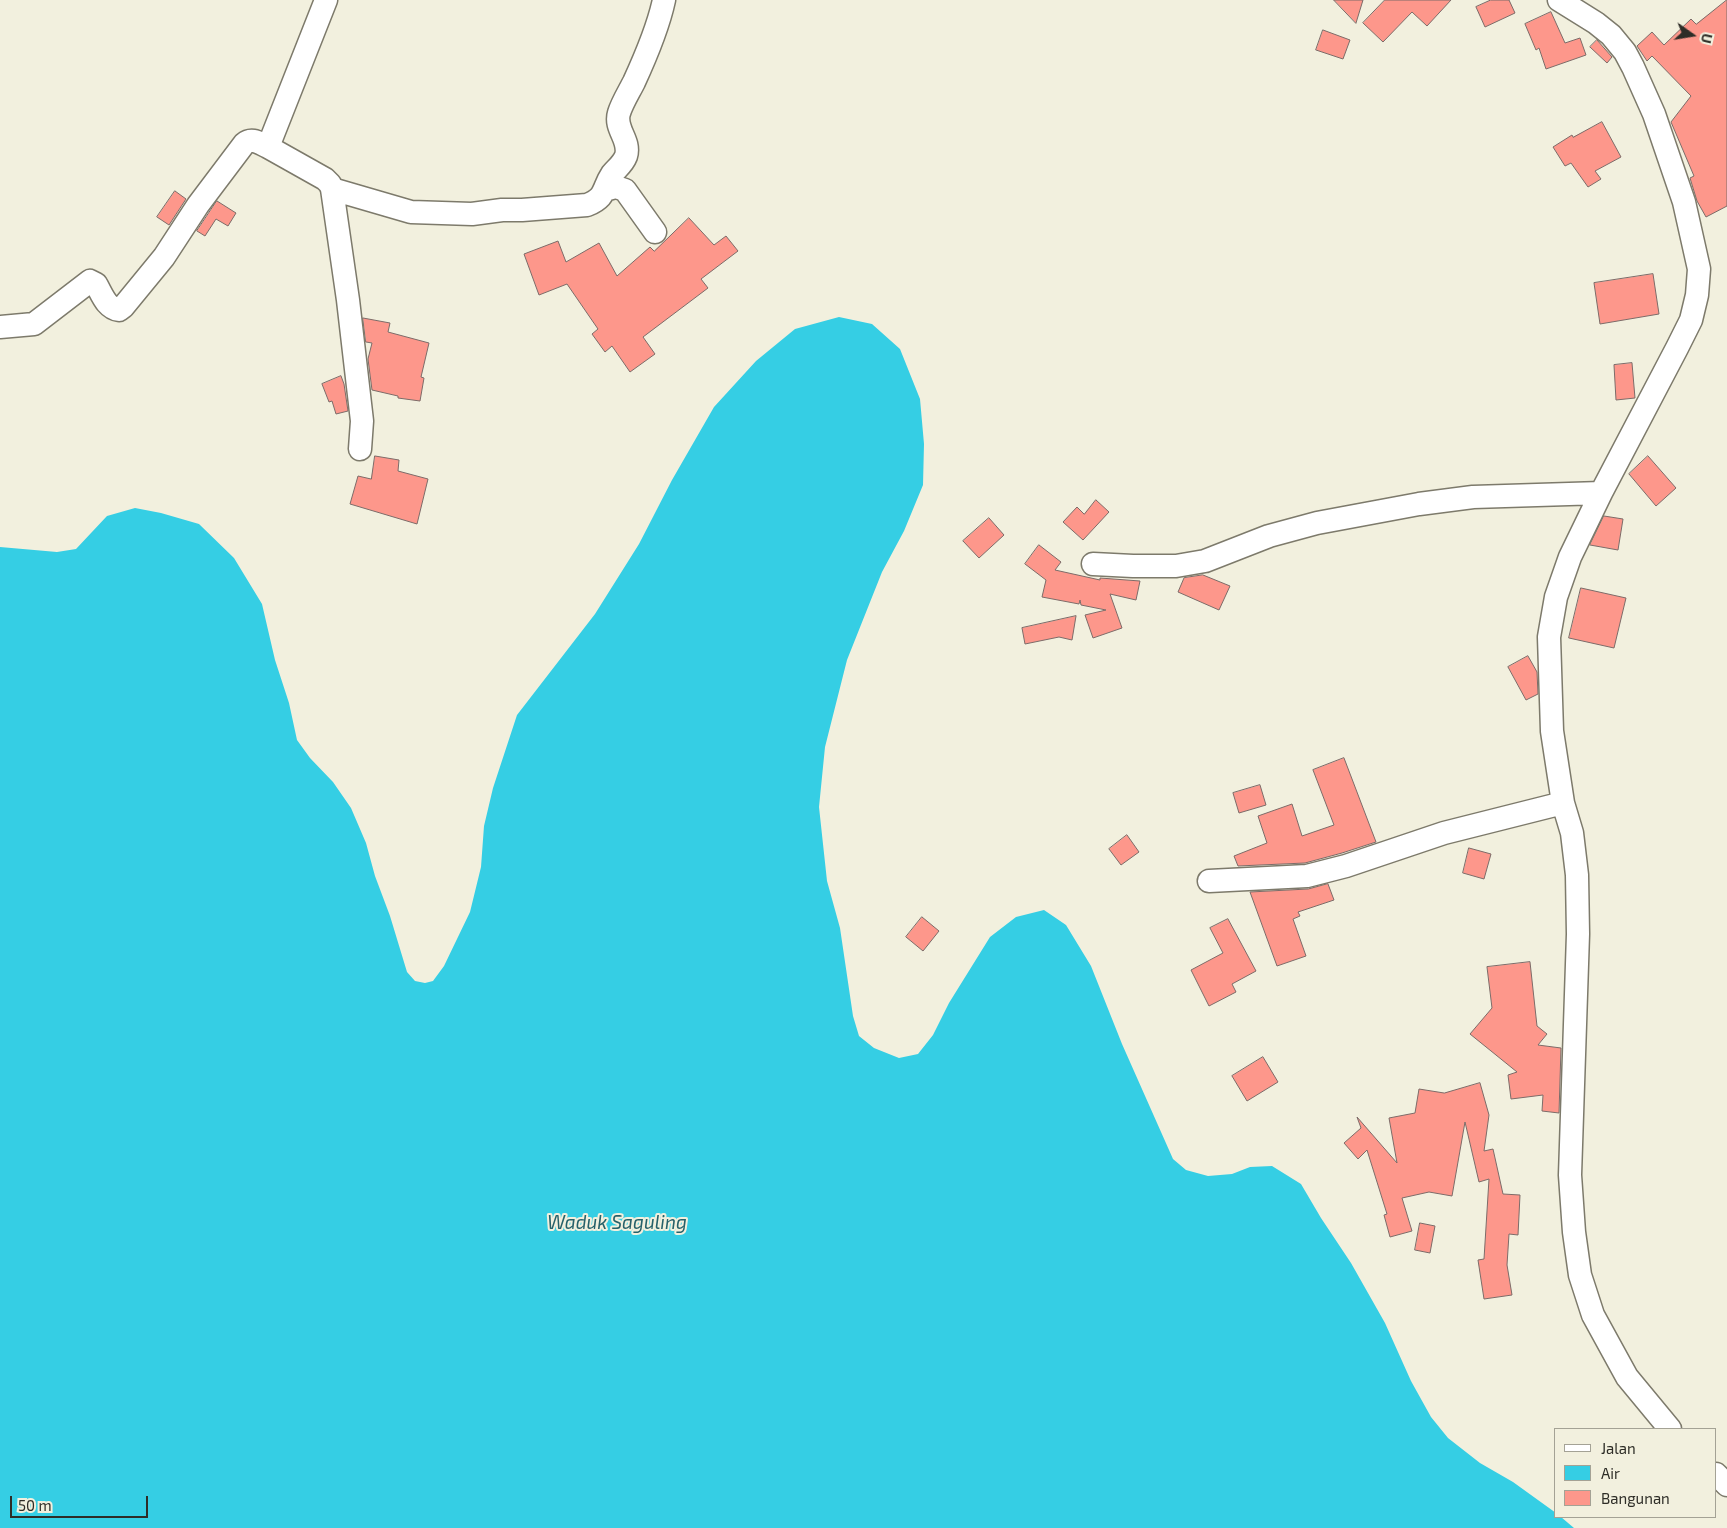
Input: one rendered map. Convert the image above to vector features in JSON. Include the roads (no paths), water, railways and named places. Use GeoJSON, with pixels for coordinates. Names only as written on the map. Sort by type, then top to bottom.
{"type":"FeatureCollection","features":[{"type":"Feature","properties":{"kind":"street"},"geometry":{"type":"LineString","coordinates":[[268,147],[326,0]]}},
{"type":"Feature","properties":{"kind":"street"},"geometry":{"type":"LineString","coordinates":[[332,190],[411,212],[439,214],[472,214],[502,210],[587,205],[599,199],[612,174],[625,158],[628,150],[627,143],[617,121],[619,112],[656,29],[664,0]]}},
{"type":"Feature","properties":{"kind":"street"},"geometry":{"type":"LineString","coordinates":[[1559,0],[1596,23],[1611,35],[1633,67],[1654,114],[1684,202],[1699,269],[1697,296],[1690,320],[1600,493],[1564,573],[1556,597],[1549,637],[1552,730],[1563,803],[1572,833],[1577,875],[1578,934],[1570,1175],[1574,1232],[1580,1275],[1592,1314],[1626,1377],[1669,1428]]}},
{"type":"Feature","properties":{"kind":"street"},"geometry":{"type":"LineString","coordinates":[[0,327],[34,324],[90,281],[96,284],[111,308],[119,310],[164,257],[198,205],[244,144],[252,140],[268,147],[330,184],[348,300],[362,422],[360,449]]}},
{"type":"Feature","properties":{"kind":"street"},"geometry":{"type":"LineString","coordinates":[[605,190],[616,187],[625,190],[655,232]]}},
{"type":"Feature","properties":{"kind":"street"},"geometry":{"type":"LineString","coordinates":[[1094,564],[1176,566],[1205,561],[1269,536],[1317,523],[1419,504],[1472,497],[1600,493]]}},
{"type":"Feature","properties":{"kind":"street"},"geometry":{"type":"LineString","coordinates":[[1209,881],[1307,876],[1346,866],[1444,833],[1563,803]]}},
{"type":"Feature","properties":{"kind":"street"},"geometry":{"type":"LineString","coordinates":[[1717,1475],[1727,1485]]}},
{"type":"Feature","properties":{"kind":"water","name":"Waduk Saguling"},"geometry":{"type":"Polygon","coordinates":[[[839,317],[872,324],[900,349],[920,399],[924,444],[923,485],[904,531],[882,572],[847,660],[825,747],[819,807],[827,881],[840,928],[853,1016],[859,1036],[874,1048],[899,1058],[918,1054],[933,1035],[949,1003],[990,937],[1016,917],[1044,910],[1066,925],[1091,966],[1122,1044],[1173,1159],[1186,1170],[1208,1176],[1232,1174],[1250,1167],[1272,1166],[1301,1184],[1351,1263],[1385,1323],[1411,1381],[1431,1417],[1448,1438],[1480,1463],[1513,1482],[1554,1512],[1554,1518],[1562,1518],[1574,1528],[0,1528],[0,547],[57,552],[76,549],[107,516],[135,508],[199,524],[234,558],[262,604],[297,740],[310,758],[333,782],[351,808],[366,843],[407,972],[415,981],[425,983],[433,981],[444,966],[470,912],[481,867],[484,826],[493,788],[517,715],[595,614],[639,544],[672,480],[714,407],[756,361],[795,329],[839,317]]]}}]}
